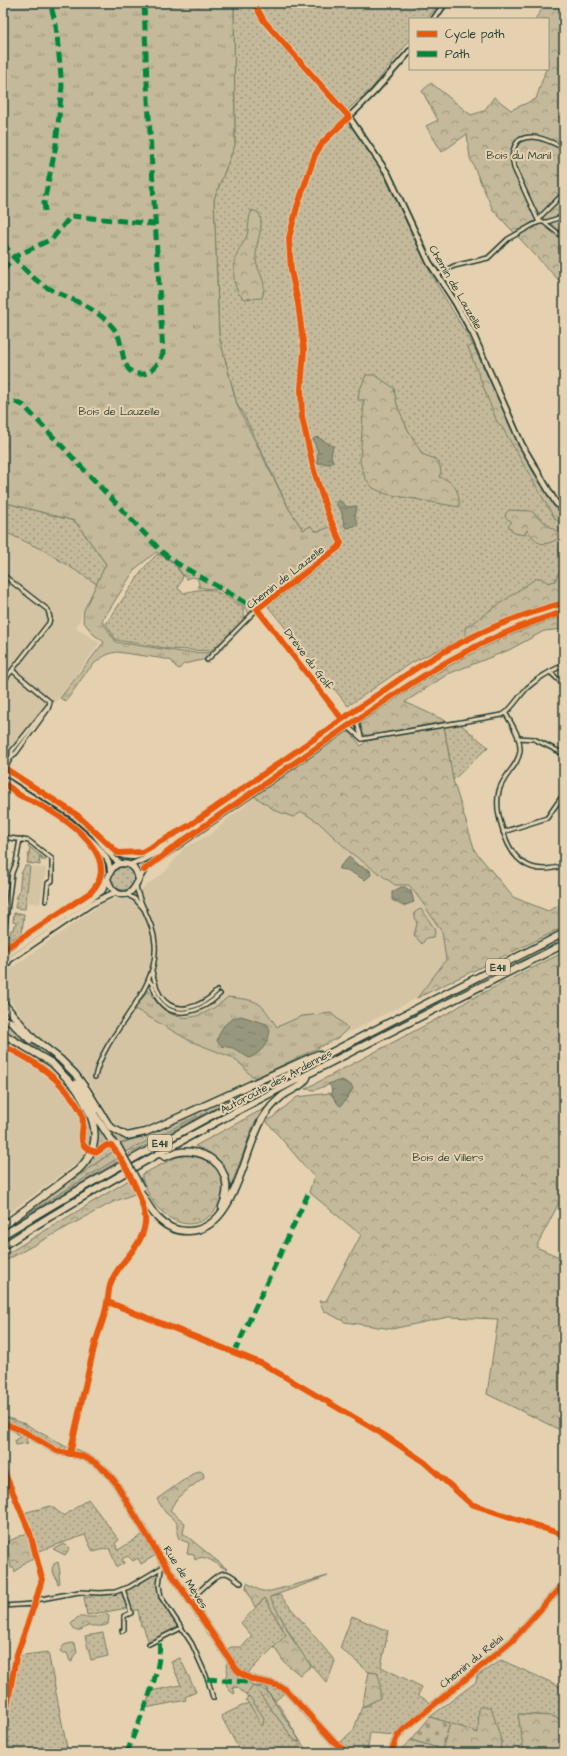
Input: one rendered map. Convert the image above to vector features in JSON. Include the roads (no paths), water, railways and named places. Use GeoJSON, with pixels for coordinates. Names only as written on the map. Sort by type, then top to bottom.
{"type":"FeatureCollection","features":[{"type":"Feature","properties":{"kind":"highway","name":"Autoroute des Ardennes"},"geometry":{"type":"LineString","coordinates":[[3,1235],[115,1168],[322,1058],[564,933]]}},
{"type":"Feature","properties":{"kind":"highway","name":"Autoroute des Ardennes"},"geometry":{"type":"LineString","coordinates":[[3,1246],[160,1154],[308,1075],[564,944]]}},
{"type":"Feature","properties":{"kind":"highway"},"geometry":{"type":"LineString","coordinates":[[3,969],[6,959]]}},
{"type":"Feature","properties":{"kind":"highway"},"geometry":{"type":"LineString","coordinates":[[3,999],[5,1004],[33,1038],[60,1059],[88,1090],[110,1127],[127,1136],[146,1132],[318,1054],[322,1058]]}},
{"type":"Feature","properties":{"kind":"highway"},"geometry":{"type":"LineString","coordinates":[[3,1018],[11,1022],[29,1039],[60,1063],[72,1076],[106,1126],[153,1214],[170,1228],[191,1231],[210,1225],[216,1220],[226,1206],[264,1117],[280,1098],[306,1081],[308,1075]]}},
{"type":"Feature","properties":{"kind":"highway"},"geometry":{"type":"LineString","coordinates":[[3,1030],[54,1060],[72,1076]]}},
{"type":"Feature","properties":{"kind":"highway"},"geometry":{"type":"LineString","coordinates":[[3,1034],[56,1066],[74,1085],[116,1146]]}},
{"type":"Feature","properties":{"kind":"highway"},"geometry":{"type":"LineString","coordinates":[[3,1038],[31,1051]]}},
{"type":"Feature","properties":{"kind":"highway"},"geometry":{"type":"LineString","coordinates":[[29,1039],[60,1059]]}},
{"type":"Feature","properties":{"kind":"highway"},"geometry":{"type":"LineString","coordinates":[[3,1226],[78,1170],[88,1159],[94,1141],[93,1120],[74,1085]]}},
{"type":"Feature","properties":{"kind":"highway"},"geometry":{"type":"LineString","coordinates":[[140,1189],[159,1216],[169,1223],[180,1227],[193,1227],[206,1223],[221,1209],[225,1198],[226,1184],[222,1171],[213,1160],[193,1150],[178,1152],[165,1157],[160,1154]]}},
{"type":"Feature","properties":{"kind":"main road"},"geometry":{"type":"LineString","coordinates":[[6,959],[63,924],[99,899],[116,892],[126,894],[136,886],[138,878],[147,867],[404,681],[449,653],[506,626],[564,607]]}},
{"type":"Feature","properties":{"kind":"main road"},"geometry":{"type":"LineString","coordinates":[[6,959],[88,899],[102,891],[108,880],[110,872],[115,866],[122,864],[130,865],[154,854],[345,724],[356,720],[417,678],[464,651],[512,629],[564,612]]}},
{"type":"Feature","properties":{"kind":"main road"},"geometry":{"type":"LineString","coordinates":[[101,842],[117,854],[134,857],[145,854],[176,836],[182,835]]}},
{"type":"Feature","properties":{"kind":"main road"},"geometry":{"type":"LineString","coordinates":[[88,899],[98,888],[104,872],[102,860],[92,842]]}},
{"type":"Feature","properties":{"kind":"main road"},"geometry":{"type":"LineString","coordinates":[[130,865],[137,873],[138,878]]}},
{"type":"Feature","properties":{"kind":"main road"},"geometry":{"type":"LineString","coordinates":[[108,880],[109,885],[116,892]]}},
{"type":"Feature","properties":{"kind":"street"},"geometry":{"type":"LineString","coordinates":[[436,17],[445,3]]}},
{"type":"Feature","properties":{"kind":"street","name":"Chemin de Lauzelle"},"geometry":{"type":"LineString","coordinates":[[409,52],[349,118],[388,174],[426,256],[473,334],[522,445],[556,503],[564,511]]}},
{"type":"Feature","properties":{"kind":"street"},"geometry":{"type":"LineString","coordinates":[[539,222],[514,168],[512,159],[514,147],[519,140],[533,137],[549,141],[564,148]]}},
{"type":"Feature","properties":{"kind":"street"},"geometry":{"type":"LineString","coordinates":[[539,222],[541,216],[564,193]]}},
{"type":"Feature","properties":{"kind":"street"},"geometry":{"type":"LineString","coordinates":[[437,275],[454,266],[488,258],[513,235],[539,222],[547,222],[564,216]]}},
{"type":"Feature","properties":{"kind":"street"},"geometry":{"type":"LineString","coordinates":[[539,222],[548,223],[564,238]]}},
{"type":"Feature","properties":{"kind":"street","name":"Chemin de Lauzelle"},"geometry":{"type":"LineString","coordinates":[[207,660],[257,609],[339,547],[341,543],[328,514],[318,485]]}},
{"type":"Feature","properties":{"kind":"street"},"geometry":{"type":"LineString","coordinates":[[3,575],[48,610],[50,618],[49,623],[3,682]]}},
{"type":"Feature","properties":{"kind":"street","name":"Drève du Golf"},"geometry":{"type":"LineString","coordinates":[[257,609],[345,724],[362,739]]}},
{"type":"Feature","properties":{"kind":"street"},"geometry":{"type":"LineString","coordinates":[[356,720],[362,739],[506,714],[526,689],[550,672],[564,665]]}},
{"type":"Feature","properties":{"kind":"street"},"geometry":{"type":"LineString","coordinates":[[13,671],[50,702],[48,709],[16,753],[12,756],[4,773],[6,782],[62,816],[92,842],[108,861],[110,872]]}},
{"type":"Feature","properties":{"kind":"street"},"geometry":{"type":"LineString","coordinates":[[550,672],[564,686]]}},
{"type":"Feature","properties":{"kind":"street"},"geometry":{"type":"LineString","coordinates":[[506,714],[518,738],[520,748],[519,757],[503,780],[498,796],[498,809],[503,832],[510,851],[524,864],[543,868],[564,865]]}},
{"type":"Feature","properties":{"kind":"street"},"geometry":{"type":"LineString","coordinates":[[518,738],[534,739],[562,753]]}},
{"type":"Feature","properties":{"kind":"street"},"geometry":{"type":"LineString","coordinates":[[4,773],[74,816],[101,842],[114,859],[122,864]]}},
{"type":"Feature","properties":{"kind":"street"},"geometry":{"type":"LineString","coordinates":[[503,832],[547,818],[563,795]]}},
{"type":"Feature","properties":{"kind":"street"},"geometry":{"type":"LineString","coordinates":[[3,837],[20,839],[36,844],[52,859],[52,881],[48,883],[46,901]]}},
{"type":"Feature","properties":{"kind":"street"},"geometry":{"type":"LineString","coordinates":[[3,926],[5,926],[12,873],[16,863],[20,839]]}},
{"type":"Feature","properties":{"kind":"street"},"geometry":{"type":"LineString","coordinates":[[95,1077],[102,1054],[149,980],[152,971],[155,943],[151,922],[136,886]]}},
{"type":"Feature","properties":{"kind":"street"},"geometry":{"type":"LineString","coordinates":[[126,894],[135,899],[145,910]]}},
{"type":"Feature","properties":{"kind":"street"},"geometry":{"type":"LineString","coordinates":[[152,971],[161,996],[170,1005],[176,1007],[189,1008],[196,1006],[209,999],[217,991]]}},
{"type":"Feature","properties":{"kind":"street"},"geometry":{"type":"LineString","coordinates":[[149,980],[161,1003],[176,1011],[189,1012],[198,1010],[220,994]]}},
{"type":"Feature","properties":{"kind":"street","name":"Rue de Mèves"},"geometry":{"type":"LineString","coordinates":[[3,1423],[23,1430],[57,1451],[82,1456],[100,1466],[115,1482],[166,1566],[237,1670],[252,1680],[274,1684],[285,1689],[334,1742],[348,1753]]}},
{"type":"Feature","properties":{"kind":"street"},"geometry":{"type":"LineString","coordinates":[[3,1469],[13,1488],[33,1543],[42,1579],[16,1657]]}},
{"type":"Feature","properties":{"kind":"street"},"geometry":{"type":"LineString","coordinates":[[539,1527],[564,1535]]}},
{"type":"Feature","properties":{"kind":"street"},"geometry":{"type":"LineString","coordinates":[[36,1600],[79,1592],[107,1593],[123,1589],[166,1566]]}},
{"type":"Feature","properties":{"kind":"street"},"geometry":{"type":"LineString","coordinates":[[161,1569],[159,1585],[161,1597],[195,1651],[209,1683],[213,1698]]}},
{"type":"Feature","properties":{"kind":"street"},"geometry":{"type":"LineString","coordinates":[[190,1602],[206,1585],[222,1574],[229,1574],[241,1583]]}},
{"type":"Feature","properties":{"kind":"street","name":"Chemin du Relai"},"geometry":{"type":"LineString","coordinates":[[391,1753],[397,1737],[403,1730],[512,1641],[564,1583]]}},
{"type":"Feature","properties":{"kind":"street"},"geometry":{"type":"LineString","coordinates":[[122,1631],[124,1630],[124,1616],[131,1613],[123,1589]]}},
{"type":"Feature","properties":{"kind":"street"},"geometry":{"type":"LineString","coordinates":[[3,1606],[33,1604]]}},
{"type":"Feature","properties":{"kind":"street"},"geometry":{"type":"LineString","coordinates":[[149,1644],[181,1628]]}},
{"type":"Feature","properties":{"kind":"water"},"geometry":{"type":"Polygon","coordinates":[[[317,437],[333,446],[331,456],[333,461],[331,464],[317,463],[318,452],[313,439],[317,437]]]}},
{"type":"Feature","properties":{"kind":"water"},"geometry":{"type":"Polygon","coordinates":[[[339,500],[347,507],[357,506],[355,517],[358,523],[357,525],[348,528],[345,527],[341,510],[337,506],[336,502],[339,500]]]}},
{"type":"Feature","properties":{"kind":"water"},"geometry":{"type":"Polygon","coordinates":[[[349,857],[358,865],[370,870],[371,875],[365,880],[347,870],[339,869],[349,857]]]}},
{"type":"Feature","properties":{"kind":"water"},"geometry":{"type":"Polygon","coordinates":[[[401,887],[405,887],[411,891],[414,902],[403,906],[392,900],[392,892],[401,887]]]}},
{"type":"Feature","properties":{"kind":"water"},"geometry":{"type":"Polygon","coordinates":[[[241,1016],[267,1024],[270,1030],[268,1039],[261,1051],[249,1058],[233,1048],[222,1046],[217,1041],[222,1028],[232,1019],[241,1016]]]}},
{"type":"Feature","properties":{"kind":"water"},"geometry":{"type":"Polygon","coordinates":[[[342,1080],[351,1085],[353,1089],[341,1106],[332,1095],[331,1087],[328,1084],[342,1080]]]}},
{"type":"Feature","properties":{"kind":"waterway"},"geometry":{"type":"LineString","coordinates":[[257,1686],[264,1687],[268,1692],[308,1753]]}},
{"type":"Feature","properties":{"kind":"park label","name":"Bois du Manil"},"geometry":{"type":"Point","coordinates":[519,155]}},
{"type":"Feature","properties":{"kind":"park label","name":"Bois de Lauzelle"},"geometry":{"type":"Point","coordinates":[119,411]}},
{"type":"Feature","properties":{"kind":"park label","name":"Bois de Villers"},"geometry":{"type":"Point","coordinates":[448,1157]}}]}
